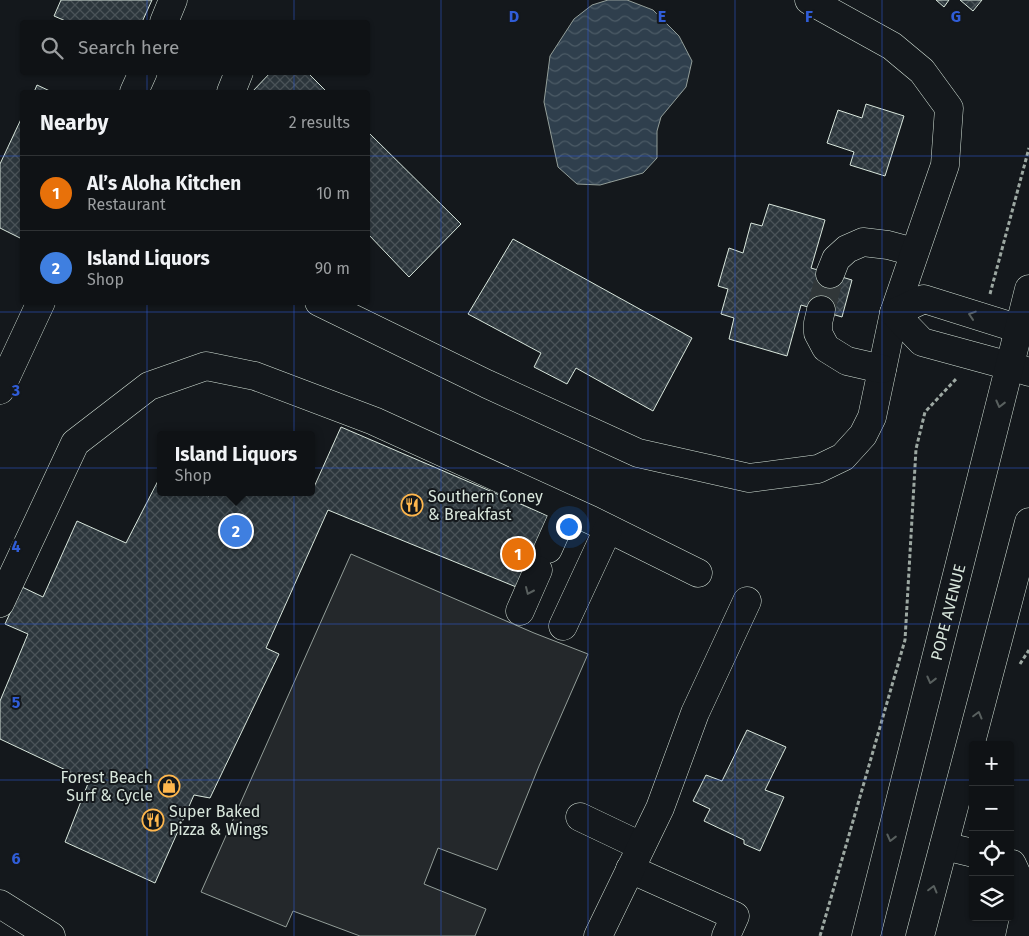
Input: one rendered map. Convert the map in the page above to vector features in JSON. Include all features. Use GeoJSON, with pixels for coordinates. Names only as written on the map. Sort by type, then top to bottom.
{"type":"FeatureCollection","features":[{"type":"Feature","properties":{"kind":"main road"},"geometry":{"type":"LineString","coordinates":[[165,20],[173,0]]}},
{"type":"Feature","properties":{"kind":"main road"},"geometry":{"type":"LineString","coordinates":[[325,305],[487,384],[638,453],[749,478],[818,469],[843,458],[863,435],[872,416],[894,314],[945,165],[949,108],[922,71],[892,46],[809,0]]}},
{"type":"Feature","properties":{"kind":"main road"},"geometry":{"type":"LineString","coordinates":[[135,90],[142,75]]}},
{"type":"Feature","properties":{"kind":"main road"},"geometry":{"type":"LineString","coordinates":[[232,90],[238,75]]}},
{"type":"Feature","properties":{"kind":"main road"},"geometry":{"type":"LineString","coordinates":[[830,274],[836,259],[847,249],[863,242],[888,245],[914,252]]}},
{"type":"Feature","properties":{"kind":"main road","name":"POPE AVENUE"},"geometry":{"type":"LineString","coordinates":[[866,936],[1019,369],[1029,289]]}},
{"type":"Feature","properties":{"kind":"main road"},"geometry":{"type":"LineString","coordinates":[[894,314],[924,300],[1024,331]]}},
{"type":"Feature","properties":{"kind":"main road"},"geometry":{"type":"LineString","coordinates":[[0,390],[40,305]]}},
{"type":"Feature","properties":{"kind":"main road"},"geometry":{"type":"LineString","coordinates":[[821,310],[818,333],[826,348],[847,360],[882,369]]}},
{"type":"Feature","properties":{"kind":"main road"},"geometry":{"type":"LineString","coordinates":[[894,314],[922,342],[1019,369]]}},
{"type":"Feature","properties":{"kind":"main road"},"geometry":{"type":"LineString","coordinates":[[0,603],[75,443],[149,386],[206,366],[254,376],[374,421],[566,509],[698,573]]}},
{"type":"Feature","properties":{"kind":"main road"},"geometry":{"type":"LineString","coordinates":[[520,611],[566,509]]}},
{"type":"Feature","properties":{"kind":"main road"},"geometry":{"type":"LineString","coordinates":[[920,936],[1029,522]]}},
{"type":"Feature","properties":{"kind":"main road"},"geometry":{"type":"LineString","coordinates":[[563,626],[608,529]]}},
{"type":"Feature","properties":{"kind":"main road"},"geometry":{"type":"LineString","coordinates":[[600,935],[660,808],[695,713],[747,601]]}},
{"type":"Feature","properties":{"kind":"main road"},"geometry":{"type":"LineString","coordinates":[[580,817],[636,858],[735,916],[726,936]]}},
{"type":"Feature","properties":{"kind":"main road"},"geometry":{"type":"LineString","coordinates":[[944,846],[969,852]]}},
{"type":"Feature","properties":{"kind":"main road"},"geometry":{"type":"LineString","coordinates":[[1014,868],[1028,899],[1020,936]]}},
{"type":"Feature","properties":{"kind":"main road"},"geometry":{"type":"LineString","coordinates":[[0,904],[52,936]]}},
{"type":"Feature","properties":{"kind":"path"},"geometry":{"type":"LineString","coordinates":[[983,318],[1029,148]]}},
{"type":"Feature","properties":{"kind":"path"},"geometry":{"type":"LineString","coordinates":[[820,936],[905,640],[916,449],[925,412],[973,357]]}},
{"type":"Feature","properties":{"kind":"shaded area"},"geometry":{"type":"Polygon","coordinates":[[[351,554],[534,633],[588,654],[539,766],[497,870],[438,848],[424,884],[486,909],[475,936],[360,936],[293,911],[286,927],[201,892],[351,554]]]}},
{"type":"Feature","properties":{"kind":"water"},"geometry":{"type":"Polygon","coordinates":[[[608,0],[627,0],[653,10],[679,36],[692,61],[686,87],[661,117],[657,131],[657,158],[643,173],[600,185],[577,184],[558,167],[544,102],[550,56],[574,19],[592,5],[608,0]]]}},
{"type":"Feature","properties":{"kind":"building"},"geometry":{"type":"Polygon","coordinates":[[[61,0],[152,0],[143,20],[63,20],[54,16],[61,0]]]}},
{"type":"Feature","properties":{"kind":"building"},"geometry":{"type":"Polygon","coordinates":[[[936,0],[949,0],[944,7],[936,0]]]}},
{"type":"Feature","properties":{"kind":"building"},"geometry":{"type":"Polygon","coordinates":[[[960,0],[982,0],[973,11],[960,0]]]}},
{"type":"Feature","properties":{"kind":"building"},"geometry":{"type":"Polygon","coordinates":[[[268,75],[310,75],[325,90],[254,90],[268,75]]]}},
{"type":"Feature","properties":{"kind":"building"},"geometry":{"type":"Polygon","coordinates":[[[37,85],[48,90],[35,90],[37,85]]]}},
{"type":"Feature","properties":{"kind":"building"},"geometry":{"type":"Polygon","coordinates":[[[866,104],[904,116],[885,176],[850,165],[854,152],[827,143],[838,110],[862,118],[866,104]]]}},
{"type":"Feature","properties":{"kind":"building"},"geometry":{"type":"Polygon","coordinates":[[[20,121],[20,238],[0,228],[0,164],[20,121]]]}},
{"type":"Feature","properties":{"kind":"building"},"geometry":{"type":"Polygon","coordinates":[[[370,134],[461,224],[409,277],[370,236],[370,134]]]}},
{"type":"Feature","properties":{"kind":"building"},"geometry":{"type":"Polygon","coordinates":[[[769,204],[825,220],[811,268],[852,280],[842,317],[801,305],[787,356],[729,339],[734,318],[721,314],[728,289],[718,286],[729,248],[743,253],[751,223],[762,226],[769,204]]]}},
{"type":"Feature","properties":{"kind":"building"},"geometry":{"type":"Polygon","coordinates":[[[513,239],[692,338],[653,411],[576,368],[567,384],[534,367],[541,353],[468,314],[513,239]]]}},
{"type":"Feature","properties":{"kind":"building"},"geometry":{"type":"Polygon","coordinates":[[[341,427],[553,518],[526,591],[328,510],[266,648],[279,654],[210,798],[194,795],[155,883],[65,842],[89,781],[0,739],[0,701],[28,634],[5,624],[22,587],[43,597],[77,521],[126,543],[157,483],[157,496],[315,496],[315,485],[341,427]]]}},
{"type":"Feature","properties":{"kind":"building"},"geometry":{"type":"Polygon","coordinates":[[[747,730],[786,747],[765,790],[784,797],[760,851],[744,844],[744,840],[704,821],[710,809],[693,801],[706,775],[722,781],[747,730]]]}},
{"type":"Feature","properties":{"kind":"tunnel"},"geometry":{"type":"LineString","coordinates":[[821,310],[830,274]]}},
{"type":"Feature","properties":{"kind":"place","name":"Southern Coney & Breakfast"},"geometry":{"type":"Point","coordinates":[412,505]}},
{"type":"Feature","properties":{"kind":"place","name":"Island Liquors"},"geometry":{"type":"Point","coordinates":[236,531]}},
{"type":"Feature","properties":{"kind":"place","name":"Al’s Aloha Kitchen"},"geometry":{"type":"Point","coordinates":[518,554]}},
{"type":"Feature","properties":{"kind":"place","name":"Forest Beach Surf & Cycle"},"geometry":{"type":"Point","coordinates":[169,786]}},
{"type":"Feature","properties":{"kind":"place","name":"Super Baked Pizza & Wings"},"geometry":{"type":"Point","coordinates":[153,820]}}]}
